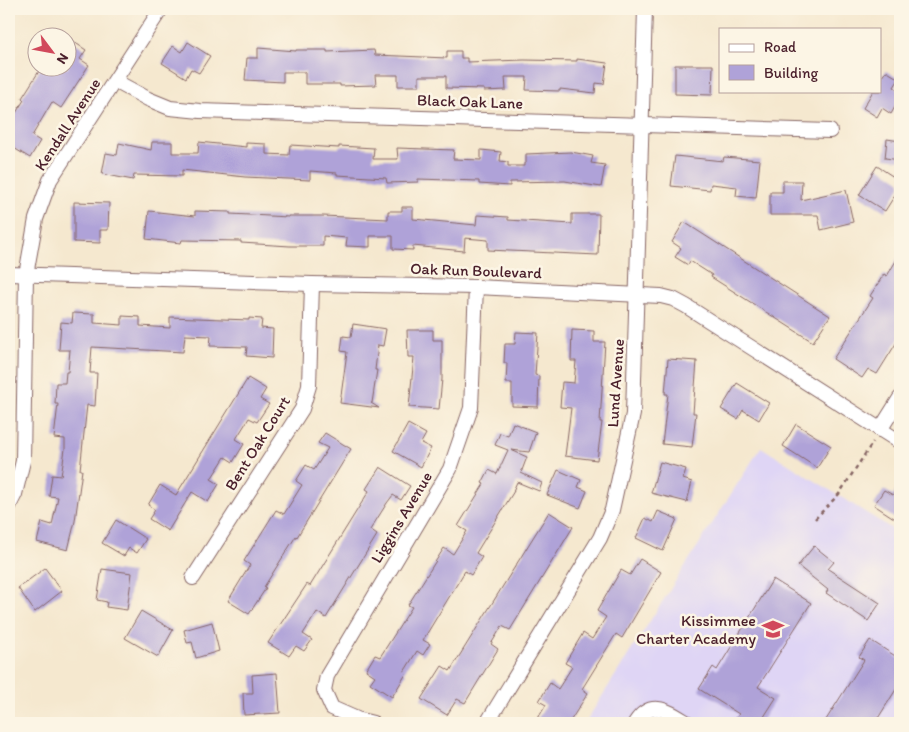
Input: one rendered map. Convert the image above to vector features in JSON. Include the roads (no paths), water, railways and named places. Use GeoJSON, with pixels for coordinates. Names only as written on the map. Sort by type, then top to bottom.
{"type":"FeatureCollection","features":[{"type":"Feature","properties":{"kind":"street","name":"Kendall Avenue"},"geometry":{"type":"LineString","coordinates":[[9,506],[15,494],[24,461],[26,275],[36,219],[50,180],[161,9]]}},
{"type":"Feature","properties":{"kind":"street","name":"Lund Avenue"},"geometry":{"type":"LineString","coordinates":[[487,723],[600,538],[612,510],[633,414],[646,9]]}},
{"type":"Feature","properties":{"kind":"street","name":"Black Oak Lane"},"geometry":{"type":"LineString","coordinates":[[115,81],[148,99],[170,108],[200,111],[830,131]]}},
{"type":"Feature","properties":{"kind":"street","name":"Oak Run Boulevard"},"geometry":{"type":"LineString","coordinates":[[9,274],[312,284],[476,287],[637,294],[673,298],[878,434],[900,442]]}},
{"type":"Feature","properties":{"kind":"street","name":"Bent Oak Court"},"geometry":{"type":"LineString","coordinates":[[193,578],[302,409],[309,386],[312,284]]}},
{"type":"Feature","properties":{"kind":"street","name":"Liggins Avenue"},"geometry":{"type":"LineString","coordinates":[[373,723],[357,719],[332,708],[324,690],[327,676],[450,469],[471,408],[476,287]]}},
{"type":"Feature","properties":{"kind":"street"},"geometry":{"type":"LineString","coordinates":[[878,434],[900,398]]}},
{"type":"Feature","properties":{"kind":"street"},"geometry":{"type":"LineString","coordinates":[[635,723],[645,712],[652,708],[660,708],[688,723]]}},
{"type":"Feature","properties":{"kind":"place","name":"Kissimmee Charter Academy"},"geometry":{"type":"Point","coordinates":[773,629]}}]}
